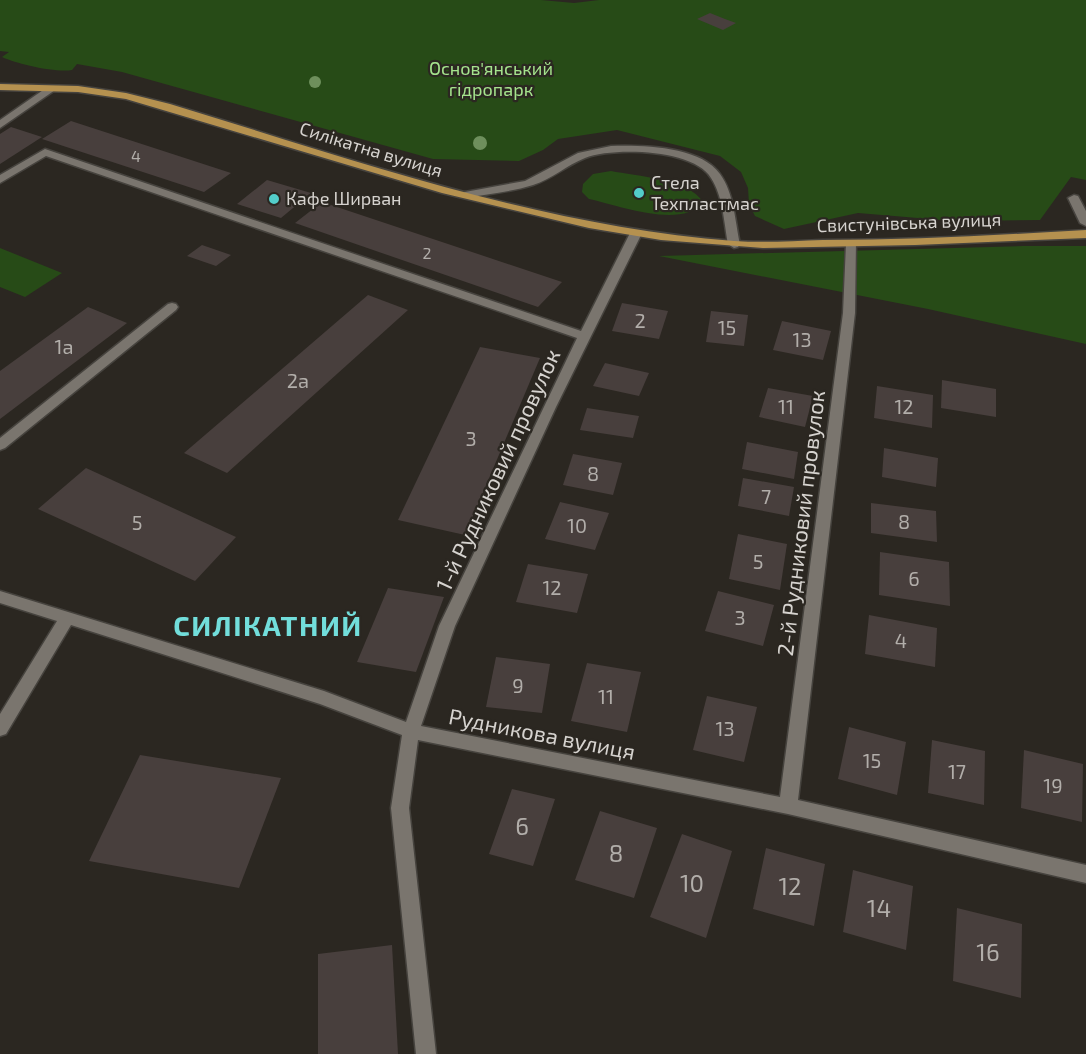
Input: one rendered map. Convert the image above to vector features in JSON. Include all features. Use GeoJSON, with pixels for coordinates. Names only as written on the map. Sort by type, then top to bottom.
{"type":"FeatureCollection","features":[{"type":"Feature","properties":{"kind":"main road","name":"Силікатна вулиця"},"geometry":{"type":"LineString","coordinates":[[0,87],[78,88],[126,96],[465,195],[636,233],[734,244]]}},
{"type":"Feature","properties":{"kind":"main road","name":"Свистунівська вулиця"},"geometry":{"type":"LineString","coordinates":[[734,244],[852,244],[1086,234]]}},
{"type":"Feature","properties":{"kind":"street"},"geometry":{"type":"LineString","coordinates":[[0,125],[53,88]]}},
{"type":"Feature","properties":{"kind":"street"},"geometry":{"type":"LineString","coordinates":[[465,195],[536,180],[581,156],[600,150],[661,151],[694,161],[712,171],[722,191],[734,244]]}},
{"type":"Feature","properties":{"kind":"street"},"geometry":{"type":"LineString","coordinates":[[0,180],[45,152],[585,336]]}},
{"type":"Feature","properties":{"kind":"street"},"geometry":{"type":"LineString","coordinates":[[1074,198],[1086,223]]}},
{"type":"Feature","properties":{"kind":"street","name":"1-й Рудниковий провулок"},"geometry":{"type":"LineString","coordinates":[[426,1054],[400,808],[411,731],[447,627],[549,407],[636,233]]}},
{"type":"Feature","properties":{"kind":"street","name":"2-й Рудниковий провулок"},"geometry":{"type":"LineString","coordinates":[[788,806],[849,313],[852,244]]}},
{"type":"Feature","properties":{"kind":"street"},"geometry":{"type":"LineString","coordinates":[[0,445],[172,307]]}},
{"type":"Feature","properties":{"kind":"street","name":"Рудникова вулиця"},"geometry":{"type":"LineString","coordinates":[[0,597],[324,698],[411,731],[788,806],[1086,874]]}},
{"type":"Feature","properties":{"kind":"street"},"geometry":{"type":"LineString","coordinates":[[0,729],[67,618]]}},
{"type":"Feature","properties":{"kind":"green space","name":"Основ'янський гідропарк"},"geometry":{"type":"Polygon","coordinates":[[[0,0],[541,0],[574,3],[599,0],[1086,0],[1086,180],[1071,177],[1040,220],[954,221],[858,213],[784,229],[755,216],[749,204],[748,188],[741,172],[720,156],[617,130],[558,139],[543,150],[519,161],[433,159],[122,72],[77,64],[72,70],[65,71],[17,62],[2,57],[9,52],[0,51],[0,0]]]}},
{"type":"Feature","properties":{"kind":"green space"},"geometry":{"type":"Polygon","coordinates":[[[611,171],[674,183],[696,194],[703,202],[693,210],[665,215],[632,210],[589,199],[582,192],[583,184],[593,174],[611,171]]]}},
{"type":"Feature","properties":{"kind":"green space"},"geometry":{"type":"Polygon","coordinates":[[[1086,246],[1086,344],[928,309],[659,256],[1086,246]]]}},
{"type":"Feature","properties":{"kind":"green space"},"geometry":{"type":"Polygon","coordinates":[[[0,248],[62,273],[25,297],[0,287],[0,248]]]}},
{"type":"Feature","properties":{"kind":"building"},"geometry":{"type":"Polygon","coordinates":[[[710,13],[736,23],[723,30],[697,19],[710,13]]]}},
{"type":"Feature","properties":{"kind":"building"},"geometry":{"type":"Polygon","coordinates":[[[71,121],[231,173],[204,192],[42,139],[71,121]]]}},
{"type":"Feature","properties":{"kind":"building"},"geometry":{"type":"Polygon","coordinates":[[[11,127],[42,137],[0,164],[0,134],[11,127]]]}},
{"type":"Feature","properties":{"kind":"building","name":"Кафе Ширван"},"geometry":{"type":"Polygon","coordinates":[[[267,180],[311,193],[281,218],[237,204],[267,180]]]}},
{"type":"Feature","properties":{"kind":"building"},"geometry":{"type":"Polygon","coordinates":[[[322,202],[562,282],[538,307],[295,223],[322,202]]]}},
{"type":"Feature","properties":{"kind":"building"},"geometry":{"type":"Polygon","coordinates":[[[202,245],[231,255],[216,266],[187,256],[202,245]]]}},
{"type":"Feature","properties":{"kind":"building"},"geometry":{"type":"Polygon","coordinates":[[[368,295],[408,310],[227,473],[184,453],[368,295]]]}},
{"type":"Feature","properties":{"kind":"building"},"geometry":{"type":"Polygon","coordinates":[[[622,303],[668,311],[659,339],[612,331],[622,303]]]}},
{"type":"Feature","properties":{"kind":"building"},"geometry":{"type":"Polygon","coordinates":[[[88,307],[127,323],[0,419],[0,371],[88,307]]]}},
{"type":"Feature","properties":{"kind":"building"},"geometry":{"type":"Polygon","coordinates":[[[711,311],[748,315],[744,346],[706,342],[711,311]]]}},
{"type":"Feature","properties":{"kind":"building"},"geometry":{"type":"Polygon","coordinates":[[[782,321],[831,331],[823,360],[773,350],[782,321]]]}},
{"type":"Feature","properties":{"kind":"building"},"geometry":{"type":"Polygon","coordinates":[[[480,347],[540,358],[465,535],[398,520],[480,347]]]}},
{"type":"Feature","properties":{"kind":"building"},"geometry":{"type":"Polygon","coordinates":[[[605,363],[649,373],[639,396],[593,386],[605,363]]]}},
{"type":"Feature","properties":{"kind":"building"},"geometry":{"type":"Polygon","coordinates":[[[942,380],[996,389],[996,417],[941,408],[942,380]]]}},
{"type":"Feature","properties":{"kind":"building"},"geometry":{"type":"Polygon","coordinates":[[[877,386],[933,395],[932,428],[874,418],[877,386]]]}},
{"type":"Feature","properties":{"kind":"building"},"geometry":{"type":"Polygon","coordinates":[[[768,388],[813,396],[805,427],[759,417],[768,388]]]}},
{"type":"Feature","properties":{"kind":"building"},"geometry":{"type":"Polygon","coordinates":[[[587,408],[639,416],[633,438],[580,430],[587,408]]]}},
{"type":"Feature","properties":{"kind":"building"},"geometry":{"type":"Polygon","coordinates":[[[747,442],[798,452],[794,479],[742,469],[747,442]]]}},
{"type":"Feature","properties":{"kind":"building"},"geometry":{"type":"Polygon","coordinates":[[[884,448],[938,458],[936,487],[882,477],[884,448]]]}},
{"type":"Feature","properties":{"kind":"building"},"geometry":{"type":"Polygon","coordinates":[[[573,454],[622,463],[613,495],[563,485],[573,454]]]}},
{"type":"Feature","properties":{"kind":"building"},"geometry":{"type":"Polygon","coordinates":[[[86,468],[236,537],[195,581],[38,509],[86,468]]]}},
{"type":"Feature","properties":{"kind":"building"},"geometry":{"type":"Polygon","coordinates":[[[743,478],[794,487],[789,516],[738,506],[743,478]]]}},
{"type":"Feature","properties":{"kind":"building"},"geometry":{"type":"Polygon","coordinates":[[[560,502],[609,513],[595,550],[545,539],[560,502]]]}},
{"type":"Feature","properties":{"kind":"building"},"geometry":{"type":"Polygon","coordinates":[[[871,503],[936,511],[937,542],[871,533],[871,503]]]}},
{"type":"Feature","properties":{"kind":"building"},"geometry":{"type":"Polygon","coordinates":[[[738,534],[787,544],[780,590],[729,579],[738,534]]]}},
{"type":"Feature","properties":{"kind":"building"},"geometry":{"type":"Polygon","coordinates":[[[880,552],[949,562],[950,606],[879,595],[880,552]]]}},
{"type":"Feature","properties":{"kind":"building"},"geometry":{"type":"Polygon","coordinates":[[[528,564],[588,574],[577,613],[516,602],[528,564]]]}},
{"type":"Feature","properties":{"kind":"building"},"geometry":{"type":"Polygon","coordinates":[[[388,588],[444,597],[416,672],[357,662],[388,588]]]}},
{"type":"Feature","properties":{"kind":"building"},"geometry":{"type":"Polygon","coordinates":[[[718,591],[774,605],[763,646],[705,631],[718,591]]]}},
{"type":"Feature","properties":{"kind":"building"},"geometry":{"type":"Polygon","coordinates":[[[869,615],[937,628],[935,667],[865,654],[869,615]]]}},
{"type":"Feature","properties":{"kind":"building"},"geometry":{"type":"Polygon","coordinates":[[[496,657],[550,664],[542,713],[486,707],[496,657]]]}},
{"type":"Feature","properties":{"kind":"building"},"geometry":{"type":"Polygon","coordinates":[[[587,663],[641,672],[627,732],[571,721],[587,663]]]}},
{"type":"Feature","properties":{"kind":"building"},"geometry":{"type":"Polygon","coordinates":[[[707,696],[757,707],[744,762],[693,750],[707,696]]]}},
{"type":"Feature","properties":{"kind":"building"},"geometry":{"type":"Polygon","coordinates":[[[849,727],[906,742],[897,795],[838,779],[849,727]]]}},
{"type":"Feature","properties":{"kind":"building"},"geometry":{"type":"Polygon","coordinates":[[[932,740],[985,751],[984,805],[928,793],[932,740]]]}},
{"type":"Feature","properties":{"kind":"building"},"geometry":{"type":"Polygon","coordinates":[[[1024,750],[1083,764],[1082,822],[1021,808],[1024,750]]]}},
{"type":"Feature","properties":{"kind":"building"},"geometry":{"type":"Polygon","coordinates":[[[140,755],[281,778],[239,888],[89,861],[140,755]]]}},
{"type":"Feature","properties":{"kind":"building"},"geometry":{"type":"Polygon","coordinates":[[[512,789],[555,799],[533,866],[489,854],[512,789]]]}},
{"type":"Feature","properties":{"kind":"building"},"geometry":{"type":"Polygon","coordinates":[[[600,811],[657,828],[634,898],[575,880],[600,811]]]}},
{"type":"Feature","properties":{"kind":"building"},"geometry":{"type":"Polygon","coordinates":[[[682,834],[732,851],[706,938],[650,917],[682,834]]]}},
{"type":"Feature","properties":{"kind":"building"},"geometry":{"type":"Polygon","coordinates":[[[766,848],[825,864],[814,926],[753,909],[766,848]]]}},
{"type":"Feature","properties":{"kind":"building"},"geometry":{"type":"Polygon","coordinates":[[[853,870],[913,886],[906,950],[843,932],[853,870]]]}},
{"type":"Feature","properties":{"kind":"building"},"geometry":{"type":"Polygon","coordinates":[[[957,908],[1022,924],[1021,998],[953,981],[957,908]]]}},
{"type":"Feature","properties":{"kind":"building"},"geometry":{"type":"Polygon","coordinates":[[[392,945],[398,1054],[318,1054],[318,954],[392,945]]]}},
{"type":"Feature","properties":{"kind":"place","name":"Стела Техпластмас"},"geometry":{"type":"Point","coordinates":[639,193]}},
{"type":"Feature","properties":{"kind":"place","name":"Кафе Ширван"},"geometry":{"type":"Point","coordinates":[274,199]}},
{"type":"Feature","properties":{"kind":"district","name":"СИЛІКАТНИЙ"},"geometry":{"type":"Point","coordinates":[268,626]}}]}
